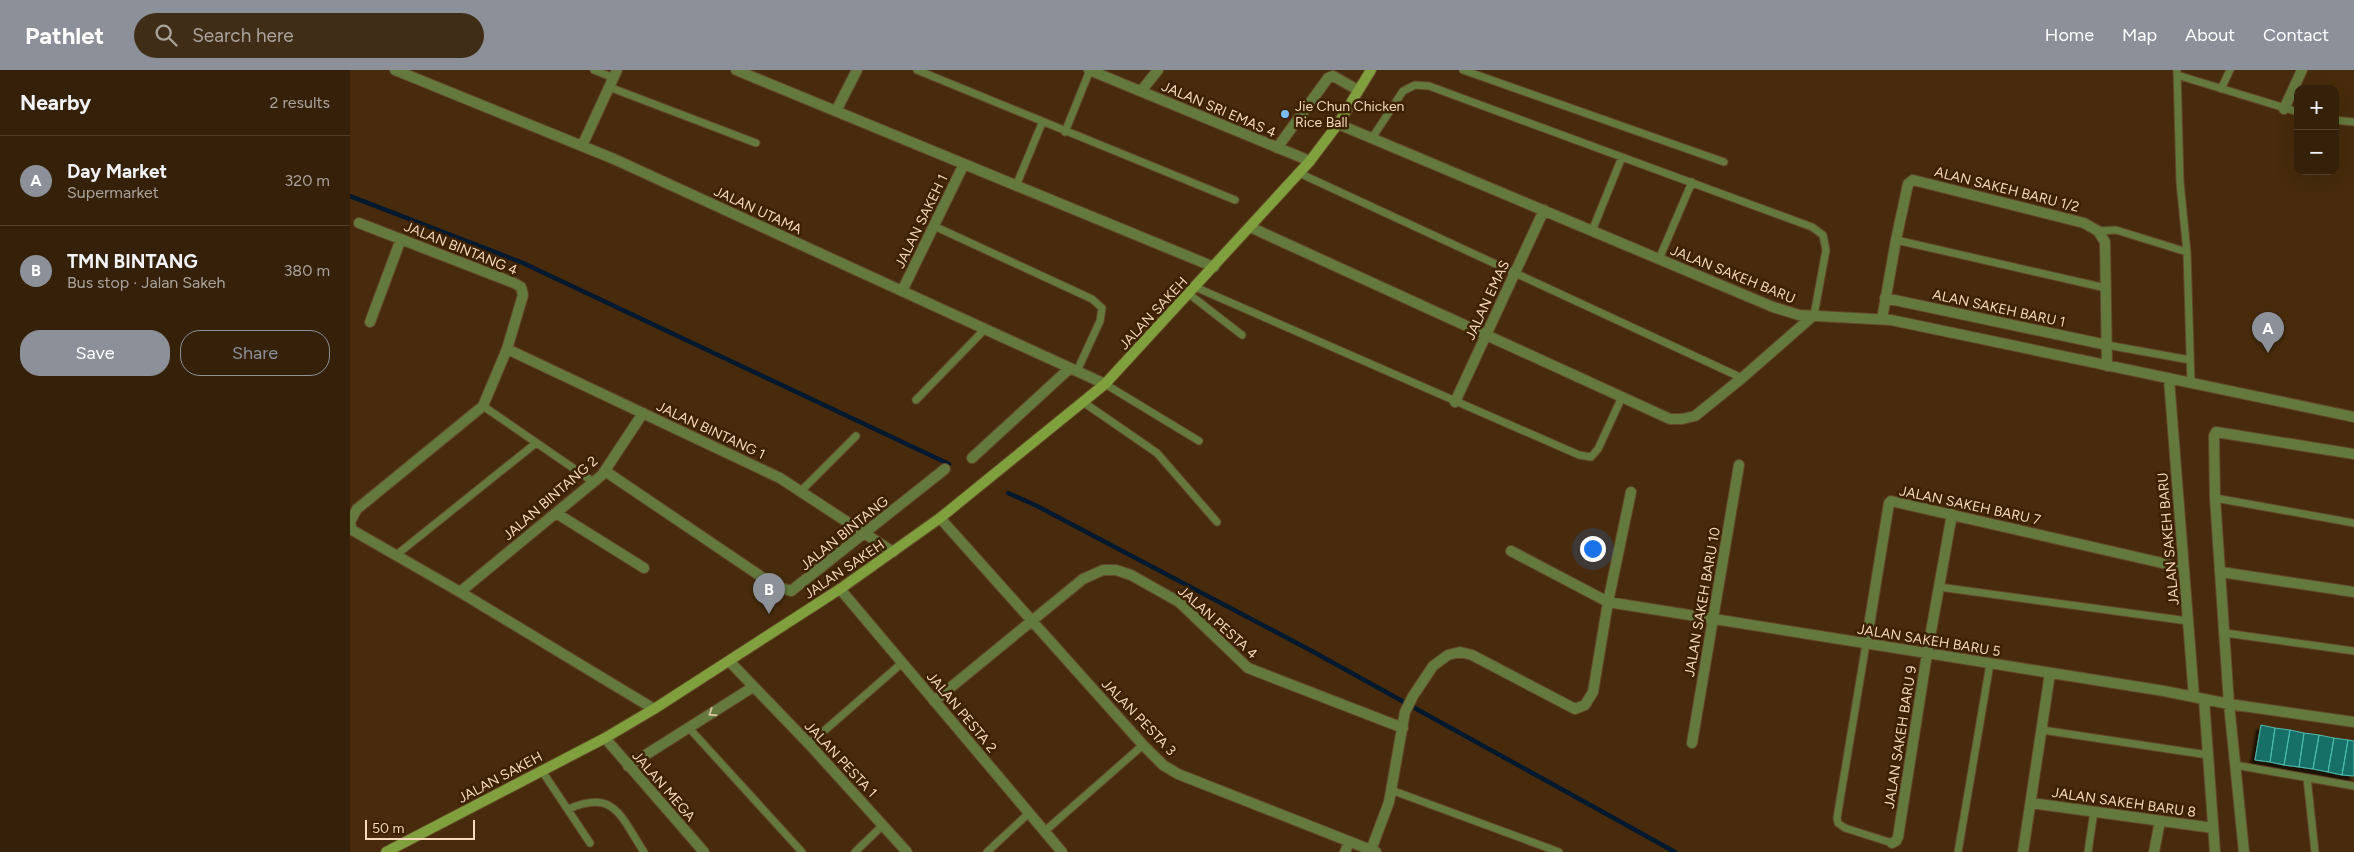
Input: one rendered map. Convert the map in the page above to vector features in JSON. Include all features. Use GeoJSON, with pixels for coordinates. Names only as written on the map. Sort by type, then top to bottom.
{"type":"FeatureCollection","features":[{"type":"Feature","properties":{"kind":"street","name":"JALAN UTAMA"},"geometry":{"type":"LineString","coordinates":[[395,70],[413,73],[582,146],[1105,384]]}},
{"type":"Feature","properties":{"kind":"street","name":"JALAN SAKEH"},"geometry":{"type":"LineString","coordinates":[[736,70],[1214,267]]}},
{"type":"Feature","properties":{"kind":"street"},"geometry":{"type":"LineString","coordinates":[[836,111],[857,70]]}},
{"type":"Feature","properties":{"kind":"street","name":"JALAN SRI EMAS 4"},"geometry":{"type":"LineString","coordinates":[[1089,70],[1310,161]]}},
{"type":"Feature","properties":{"kind":"street"},"geometry":{"type":"LineString","coordinates":[[1141,91],[1158,70]]}},
{"type":"Feature","properties":{"kind":"street","name":"JALAN SAKEH"},"geometry":{"type":"LineString","coordinates":[[392,851],[605,738],[654,709],[730,662],[840,589],[940,518],[1105,384],[1310,161],[1338,124],[1371,70]]}},
{"type":"Feature","properties":{"kind":"street"},"geometry":{"type":"LineString","coordinates":[[2284,109],[2302,70]]}},
{"type":"Feature","properties":{"kind":"street"},"geometry":{"type":"LineString","coordinates":[[1277,148],[1328,78],[1333,76],[1339,78],[1358,90]]}},
{"type":"Feature","properties":{"kind":"street"},"geometry":{"type":"LineString","coordinates":[[582,146],[613,78]]}},
{"type":"Feature","properties":{"kind":"street","name":"JALAN SAKEH BARU"},"geometry":{"type":"LineString","coordinates":[[1338,124],[1659,259],[1799,315],[1882,319],[2354,417]]}},
{"type":"Feature","properties":{"kind":"street","name":"JALAN SAKEH 1"},"geometry":{"type":"LineString","coordinates":[[902,291],[964,164]]}},
{"type":"Feature","properties":{"kind":"street","name":"ALAN SAKEH BARU 1/2"},"geometry":{"type":"LineString","coordinates":[[1896,240],[1908,184],[1913,180],[2084,223],[2098,232]]}},
{"type":"Feature","properties":{"kind":"street","name":"JALAN EMAS"},"geometry":{"type":"LineString","coordinates":[[1455,402],[1544,210]]}},
{"type":"Feature","properties":{"kind":"street","name":"JALAN BINTANG 4"},"geometry":{"type":"LineString","coordinates":[[359,223],[520,287],[522,295],[508,349]]}},
{"type":"Feature","properties":{"kind":"street"},"geometry":{"type":"LineString","coordinates":[[1250,227],[1670,419],[1694,416],[1742,378],[1814,315]]}},
{"type":"Feature","properties":{"kind":"street"},"geometry":{"type":"LineString","coordinates":[[2098,232],[2105,242],[2107,366]]}},
{"type":"Feature","properties":{"kind":"street"},"geometry":{"type":"LineString","coordinates":[[370,322],[401,239]]}},
{"type":"Feature","properties":{"kind":"street"},"geometry":{"type":"LineString","coordinates":[[1882,319],[1896,240]]}},
{"type":"Feature","properties":{"kind":"street","name":"ALAN SAKEH BARU 1"},"geometry":{"type":"LineString","coordinates":[[1886,298],[2106,345]]}},
{"type":"Feature","properties":{"kind":"street"},"geometry":{"type":"LineString","coordinates":[[508,349],[483,406],[357,509],[350,523],[352,530],[460,592],[654,709]]}},
{"type":"Feature","properties":{"kind":"street","name":"JALAN BINTANG 1"},"geometry":{"type":"LineString","coordinates":[[508,349],[780,478],[893,552]]}},
{"type":"Feature","properties":{"kind":"street"},"geometry":{"type":"LineString","coordinates":[[972,458],[1074,370]]}},
{"type":"Feature","properties":{"kind":"street","name":"JALAN SAKEH BARU"},"geometry":{"type":"LineString","coordinates":[[2169,379],[2188,620],[2208,754],[2215,852]]}},
{"type":"Feature","properties":{"kind":"street","name":"JALAN BINTANG 2"},"geometry":{"type":"LineString","coordinates":[[460,592],[606,471],[643,413]]}},
{"type":"Feature","properties":{"kind":"street"},"geometry":{"type":"LineString","coordinates":[[2244,852],[2229,704],[2222,572],[2215,498],[2214,436],[2216,432],[2354,454]]}},
{"type":"Feature","properties":{"kind":"street","name":"JALAN SAKEH BARU 10"},"geometry":{"type":"LineString","coordinates":[[1692,743],[1739,465]]}},
{"type":"Feature","properties":{"kind":"street","name":"JALAN BINTANG"},"geometry":{"type":"LineString","coordinates":[[606,471],[775,586],[791,591],[946,469]]}},
{"type":"Feature","properties":{"kind":"street"},"geometry":{"type":"LineString","coordinates":[[1374,851],[1389,802],[1405,712],[1433,666],[1448,655],[1460,652],[1472,655],[1575,710],[1585,705],[1593,692],[1608,602],[1631,492]]}},
{"type":"Feature","properties":{"kind":"street","name":"JALAN SAKEH BARU 7"},"geometry":{"type":"LineString","coordinates":[[1866,644],[1889,504],[1895,501],[2184,568]]}},
{"type":"Feature","properties":{"kind":"street"},"geometry":{"type":"LineString","coordinates":[[556,514],[644,568]]}},
{"type":"Feature","properties":{"kind":"street","name":"JALAN SAKEH BARU 9"},"geometry":{"type":"LineString","coordinates":[[1892,843],[1898,837],[1927,654],[1952,514]]}},
{"type":"Feature","properties":{"kind":"street","name":"JALAN PESTA 3"},"geometry":{"type":"LineString","coordinates":[[940,518],[1163,765],[1178,774],[1347,847],[1374,851]]}},
{"type":"Feature","properties":{"kind":"street","name":"JALAN SAKEH BARU 5"},"geometry":{"type":"LineString","coordinates":[[1511,551],[1608,602],[2050,673],[2229,704],[2354,722]]}},
{"type":"Feature","properties":{"kind":"street","name":"JALAN PESTA 4"},"geometry":{"type":"LineString","coordinates":[[934,701],[1083,579],[1102,570],[1116,570],[1146,583],[1179,602],[1248,668],[1402,728]]}},
{"type":"Feature","properties":{"kind":"street"},"geometry":{"type":"LineString","coordinates":[[2222,572],[2354,592]]}},
{"type":"Feature","properties":{"kind":"street","name":"JALAN PESTA 2"},"geometry":{"type":"LineString","coordinates":[[840,589],[1062,852]]}},
{"type":"Feature","properties":{"kind":"street","name":"JALAN PESTA 1"},"geometry":{"type":"LineString","coordinates":[[730,662],[809,744],[907,852]]}},
{"type":"Feature","properties":{"kind":"street"},"geometry":{"type":"LineString","coordinates":[[2023,852],[2050,673]]}},
{"type":"Feature","properties":{"kind":"street"},"geometry":{"type":"LineString","coordinates":[[628,766],[753,687]]}},
{"type":"Feature","properties":{"kind":"street","name":"JALAN MEGA"},"geometry":{"type":"LineString","coordinates":[[605,738],[704,852]]}},
{"type":"Feature","properties":{"kind":"street","name":"JALAN SAKEH BARU 8"},"geometry":{"type":"LineString","coordinates":[[2032,802],[2213,828]]}},
{"type":"Feature","properties":{"kind":"street"},"geometry":{"type":"LineString","coordinates":[[2154,852],[2160,821]]}},
{"type":"Feature","properties":{"kind":"lane"},"geometry":{"type":"LineString","coordinates":[[594,70],[756,143]]}},
{"type":"Feature","properties":{"kind":"lane"},"geometry":{"type":"LineString","coordinates":[[917,70],[1042,123],[1235,200]]}},
{"type":"Feature","properties":{"kind":"lane"},"geometry":{"type":"LineString","coordinates":[[1065,132],[1089,70]]}},
{"type":"Feature","properties":{"kind":"lane"},"geometry":{"type":"LineString","coordinates":[[1463,70],[1724,162]]}},
{"type":"Feature","properties":{"kind":"lane"},"geometry":{"type":"LineString","coordinates":[[2221,89],[2230,70]]}},
{"type":"Feature","properties":{"kind":"lane"},"geometry":{"type":"LineString","coordinates":[[2191,384],[2187,252],[2180,182],[2177,73],[2221,89],[2294,111]]}},
{"type":"Feature","properties":{"kind":"lane"},"geometry":{"type":"LineString","coordinates":[[1372,138],[1403,91],[1415,85],[1429,86],[1812,227],[1823,235],[1826,250],[1814,315]]}},
{"type":"Feature","properties":{"kind":"lane"},"geometry":{"type":"LineString","coordinates":[[2339,120],[2354,122]]}},
{"type":"Feature","properties":{"kind":"lane"},"geometry":{"type":"LineString","coordinates":[[1016,186],[1042,123]]}},
{"type":"Feature","properties":{"kind":"lane"},"geometry":{"type":"LineString","coordinates":[[1592,231],[1622,157]]}},
{"type":"Feature","properties":{"kind":"lane"},"geometry":{"type":"LineString","coordinates":[[1299,173],[1742,378]]}},
{"type":"Feature","properties":{"kind":"lane"},"geometry":{"type":"LineString","coordinates":[[1659,259],[1692,182]]}},
{"type":"Feature","properties":{"kind":"lane"},"geometry":{"type":"LineString","coordinates":[[934,226],[1092,299],[1102,308],[1100,321],[1074,370]]}},
{"type":"Feature","properties":{"kind":"lane"},"geometry":{"type":"LineString","coordinates":[[2098,232],[2116,230],[2187,252]]}},
{"type":"Feature","properties":{"kind":"lane"},"geometry":{"type":"LineString","coordinates":[[1896,240],[2106,288]]}},
{"type":"Feature","properties":{"kind":"lane"},"geometry":{"type":"LineString","coordinates":[[1192,291],[1242,334]]}},
{"type":"Feature","properties":{"kind":"lane"},"geometry":{"type":"LineString","coordinates":[[1192,291],[1579,455],[1591,457],[1598,449],[1622,397]]}},
{"type":"Feature","properties":{"kind":"lane"},"geometry":{"type":"LineString","coordinates":[[916,400],[985,329]]}},
{"type":"Feature","properties":{"kind":"lane"},"geometry":{"type":"LineString","coordinates":[[2106,345],[2190,360]]}},
{"type":"Feature","properties":{"kind":"lane"},"geometry":{"type":"LineString","coordinates":[[1105,384],[1200,441]]}},
{"type":"Feature","properties":{"kind":"lane"},"geometry":{"type":"LineString","coordinates":[[1084,402],[1157,453],[1217,522]]}},
{"type":"Feature","properties":{"kind":"lane"},"geometry":{"type":"LineString","coordinates":[[483,406],[592,481]]}},
{"type":"Feature","properties":{"kind":"lane"},"geometry":{"type":"LineString","coordinates":[[801,491],[856,436]]}},
{"type":"Feature","properties":{"kind":"lane"},"geometry":{"type":"LineString","coordinates":[[395,556],[536,443]]}},
{"type":"Feature","properties":{"kind":"lane"},"geometry":{"type":"LineString","coordinates":[[2215,498],[2354,522]]}},
{"type":"Feature","properties":{"kind":"lane"},"geometry":{"type":"LineString","coordinates":[[1939,587],[2188,620]]}},
{"type":"Feature","properties":{"kind":"lane"},"geometry":{"type":"LineString","coordinates":[[2225,633],[2354,651]]}},
{"type":"Feature","properties":{"kind":"lane"},"geometry":{"type":"LineString","coordinates":[[1866,644],[1837,818],[1838,823],[1845,828],[1892,843]]}},
{"type":"Feature","properties":{"kind":"lane"},"geometry":{"type":"LineString","coordinates":[[809,744],[902,663]]}},
{"type":"Feature","properties":{"kind":"lane"},"geometry":{"type":"LineString","coordinates":[[1958,852],[1990,664]]}},
{"type":"Feature","properties":{"kind":"lane"},"geometry":{"type":"LineString","coordinates":[[688,728],[802,852]]}},
{"type":"Feature","properties":{"kind":"lane"},"geometry":{"type":"LineString","coordinates":[[2042,730],[2208,754]]}},
{"type":"Feature","properties":{"kind":"lane"},"geometry":{"type":"LineString","coordinates":[[1045,832],[1143,745]]}},
{"type":"Feature","properties":{"kind":"lane"},"geometry":{"type":"LineString","coordinates":[[2235,765],[2354,786]]}},
{"type":"Feature","properties":{"kind":"lane"},"geometry":{"type":"LineString","coordinates":[[542,770],[590,843]]}},
{"type":"Feature","properties":{"kind":"lane"},"geometry":{"type":"LineString","coordinates":[[2307,778],[2315,852]]}},
{"type":"Feature","properties":{"kind":"lane"},"geometry":{"type":"LineString","coordinates":[[1391,790],[1558,852]]}},
{"type":"Feature","properties":{"kind":"lane"},"geometry":{"type":"LineString","coordinates":[[569,809],[593,801],[609,803],[616,810],[644,852]]}},
{"type":"Feature","properties":{"kind":"lane"},"geometry":{"type":"LineString","coordinates":[[2088,852],[2094,811]]}},
{"type":"Feature","properties":{"kind":"lane"},"geometry":{"type":"LineString","coordinates":[[987,852],[1029,813]]}},
{"type":"Feature","properties":{"kind":"lane"},"geometry":{"type":"LineString","coordinates":[[855,852],[883,826]]}},
{"type":"Feature","properties":{"kind":"building"},"geometry":{"type":"Polygon","coordinates":[[[2261,725],[2275,728],[2270,762],[2255,760],[2261,725]]]}},
{"type":"Feature","properties":{"kind":"building"},"geometry":{"type":"Polygon","coordinates":[[[2275,728],[2290,730],[2284,765],[2270,762],[2275,728]]]}},
{"type":"Feature","properties":{"kind":"building"},"geometry":{"type":"Polygon","coordinates":[[[2290,730],[2304,733],[2299,767],[2284,765],[2290,730]]]}},
{"type":"Feature","properties":{"kind":"building"},"geometry":{"type":"Polygon","coordinates":[[[2304,733],[2319,735],[2313,769],[2299,767],[2304,733]]]}},
{"type":"Feature","properties":{"kind":"building"},"geometry":{"type":"Polygon","coordinates":[[[2319,735],[2334,738],[2328,772],[2313,769],[2319,735]]]}},
{"type":"Feature","properties":{"kind":"building"},"geometry":{"type":"Polygon","coordinates":[[[2334,738],[2348,740],[2342,775],[2328,772],[2334,738]]]}},
{"type":"Feature","properties":{"kind":"building"},"geometry":{"type":"Polygon","coordinates":[[[2348,740],[2354,741],[2354,776],[2342,775],[2348,740]]]}},
{"type":"Feature","properties":{"kind":"waterway"},"geometry":{"type":"LineString","coordinates":[[350,196],[523,263],[949,464]]}},
{"type":"Feature","properties":{"kind":"waterway"},"geometry":{"type":"LineString","coordinates":[[1008,493],[1037,506],[1310,650],[1675,852]]}},
{"type":"Feature","properties":{"kind":"place","name":"Jie Chun Chicken Rice Ball"},"geometry":{"type":"Point","coordinates":[1285,114]}},
{"type":"Feature","properties":{"kind":"place","name":"Day Market"},"geometry":{"type":"Point","coordinates":[2268,353]}},
{"type":"Feature","properties":{"kind":"place","name":"TMN BINTANG"},"geometry":{"type":"Point","coordinates":[769,614]}}]}
